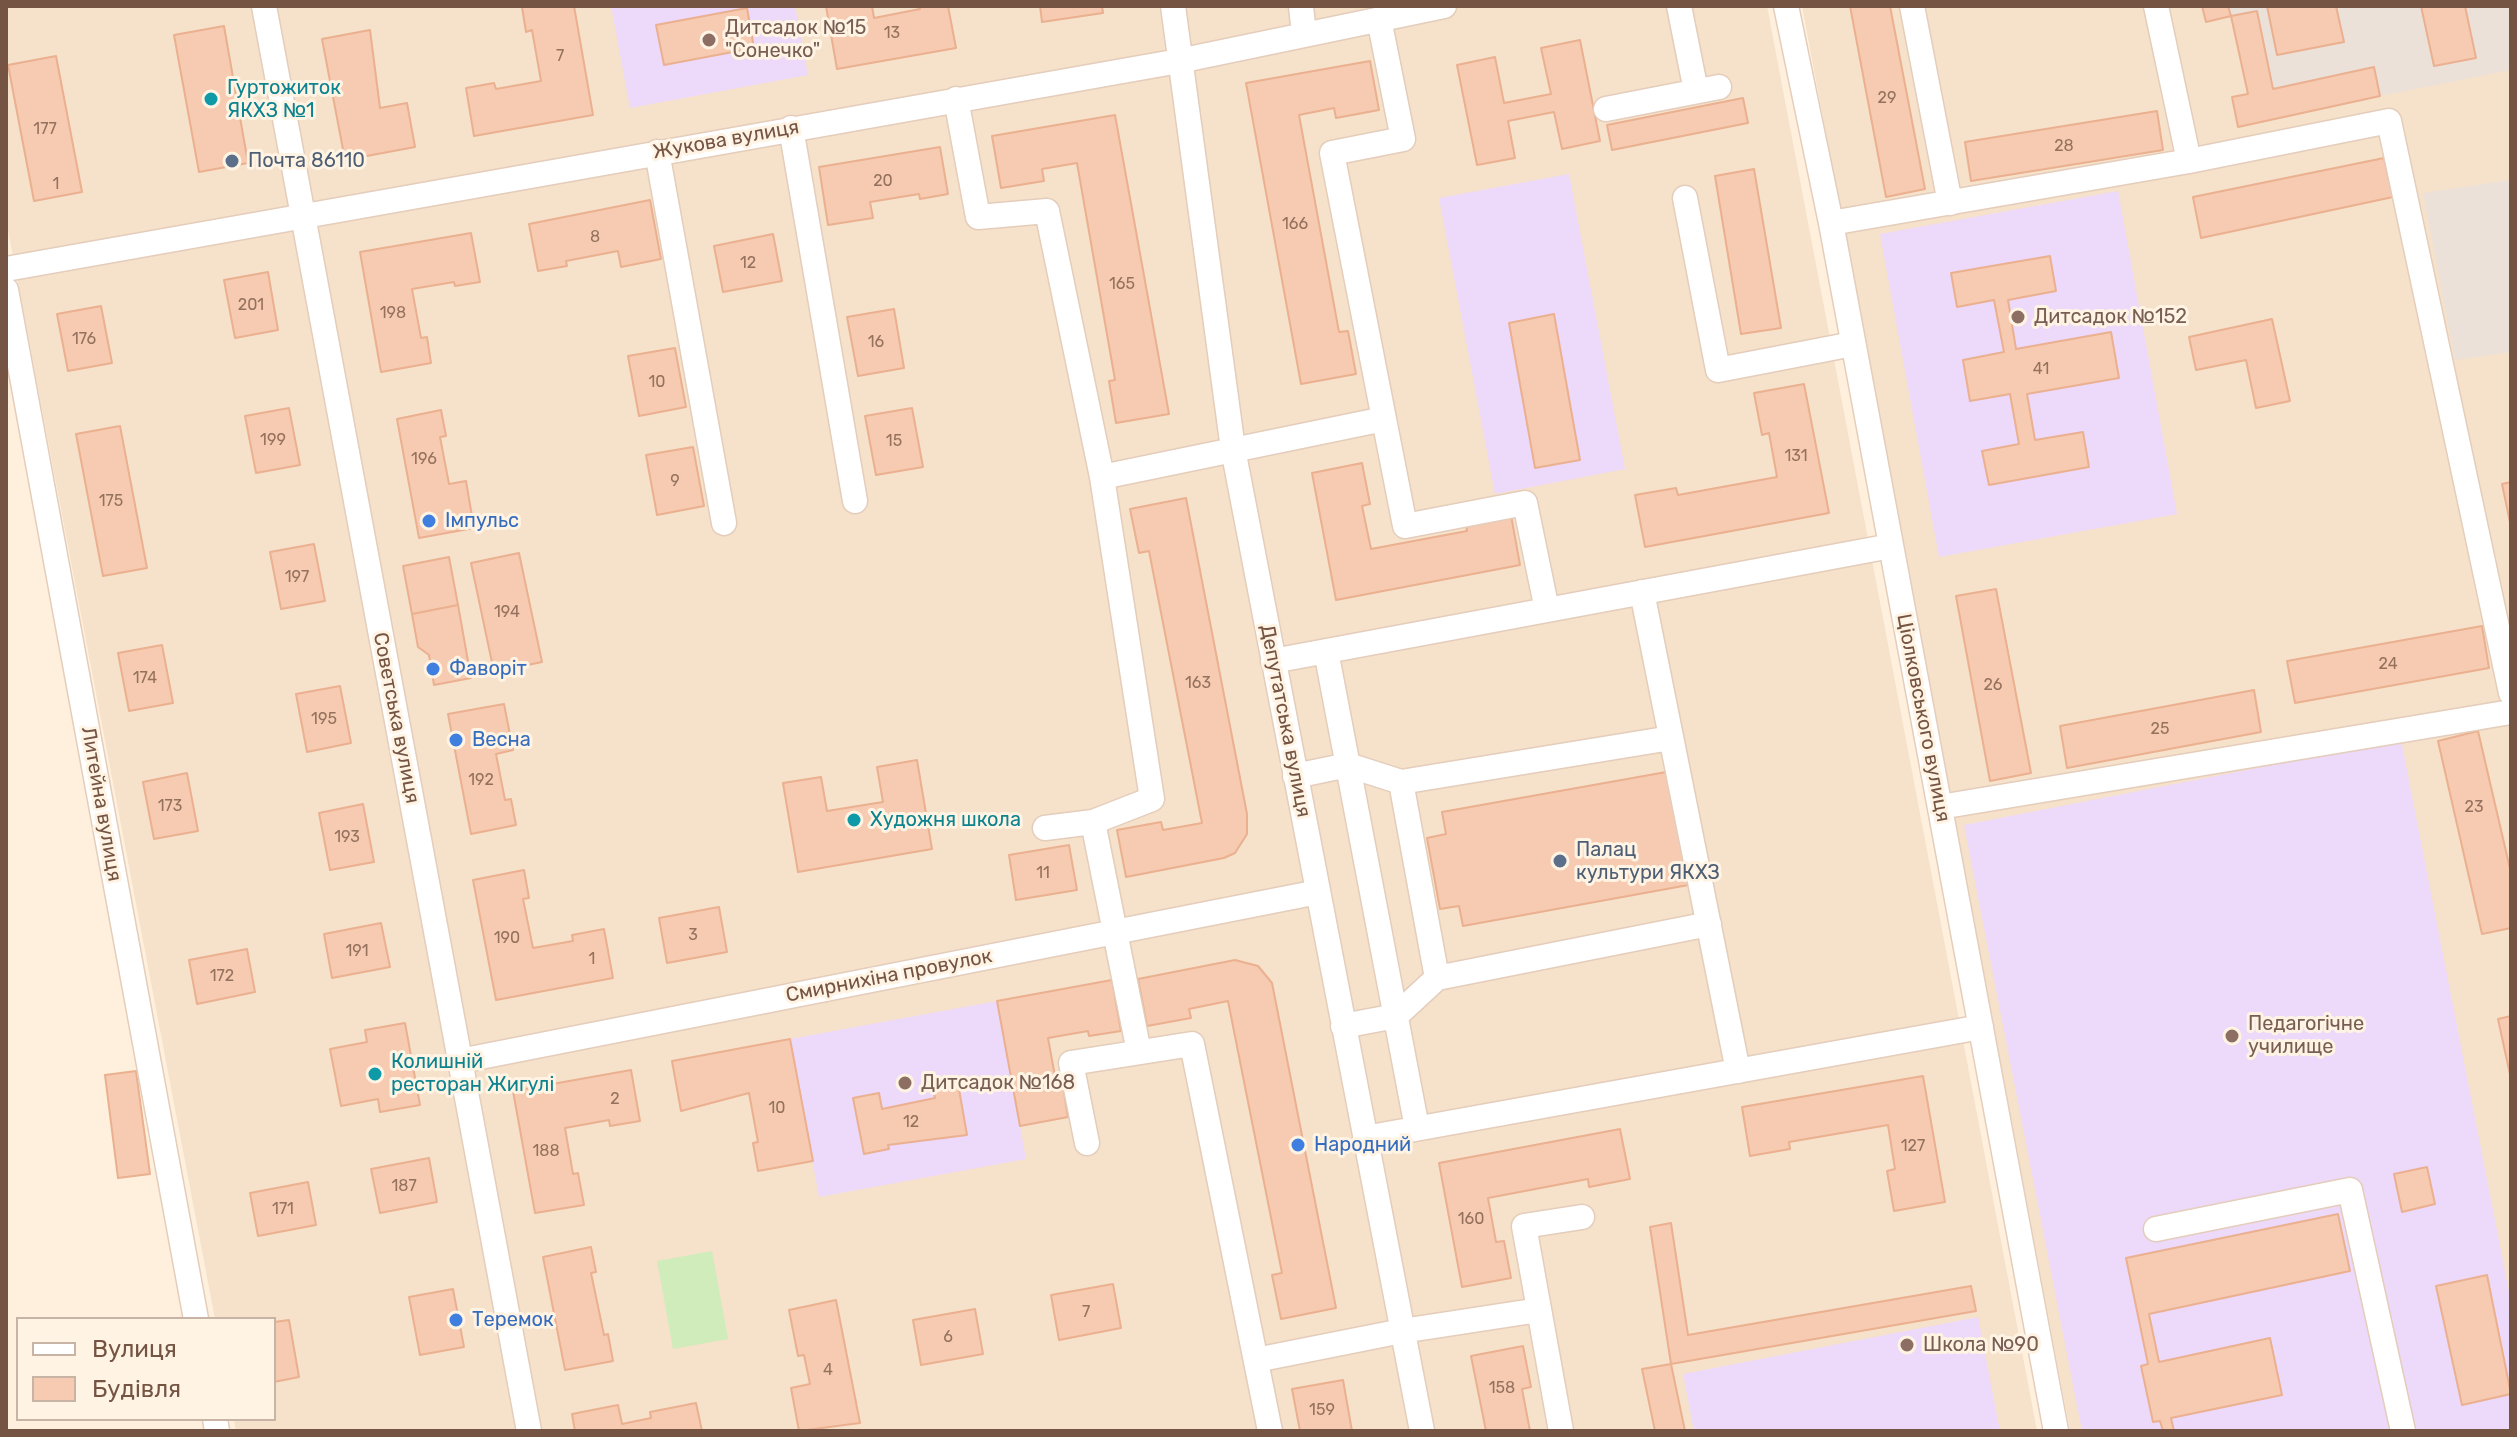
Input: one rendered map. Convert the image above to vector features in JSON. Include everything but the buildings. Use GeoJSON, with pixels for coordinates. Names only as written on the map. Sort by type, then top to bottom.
{"type":"FeatureCollection","features":[{"type":"Feature","properties":{"kind":"street","name":"Советська вулиця"},"geometry":{"type":"LineString","coordinates":[[264,6],[529,1431]]}},
{"type":"Feature","properties":{"kind":"street","name":"Депутатська вулиця"},"geometry":{"type":"LineString","coordinates":[[1173,6],[1233,449],[1422,1431]]}},
{"type":"Feature","properties":{"kind":"street"},"geometry":{"type":"LineString","coordinates":[[1301,6],[1304,35]]}},
{"type":"Feature","properties":{"kind":"street","name":"Жукова вулиця"},"geometry":{"type":"LineString","coordinates":[[6,269],[302,214],[1179,61],[1444,6]]}},
{"type":"Feature","properties":{"kind":"street"},"geometry":{"type":"LineString","coordinates":[[1606,109],[1708,89],[1679,6]]}},
{"type":"Feature","properties":{"kind":"street","name":"Ціолковського вулиця"},"geometry":{"type":"LineString","coordinates":[[1786,6],[1831,223],[2056,1431]]}},
{"type":"Feature","properties":{"kind":"street"},"geometry":{"type":"LineString","coordinates":[[1915,6],[1950,203]]}},
{"type":"Feature","properties":{"kind":"street"},"geometry":{"type":"LineString","coordinates":[[2156,6],[2189,161]]}},
{"type":"Feature","properties":{"kind":"street"},"geometry":{"type":"LineString","coordinates":[[1379,19],[1403,139],[1332,153],[1405,526],[1525,503],[1547,610]]}},
{"type":"Feature","properties":{"kind":"street"},"geometry":{"type":"LineString","coordinates":[[956,99],[978,217],[1047,211],[1102,477],[1152,799],[1093,822],[1045,828]]}},
{"type":"Feature","properties":{"kind":"street"},"geometry":{"type":"LineString","coordinates":[[1831,223],[2189,161],[2389,121],[2511,693]]}},
{"type":"Feature","properties":{"kind":"street"},"geometry":{"type":"LineString","coordinates":[[791,128],[855,501]]}},
{"type":"Feature","properties":{"kind":"street"},"geometry":{"type":"LineString","coordinates":[[657,152],[724,523]]}},
{"type":"Feature","properties":{"kind":"street"},"geometry":{"type":"LineString","coordinates":[[1685,198],[1718,370],[1853,344]]}},
{"type":"Feature","properties":{"kind":"street","name":"Литейна вулиця"},"geometry":{"type":"LineString","coordinates":[[6,290],[196,1317]]}},
{"type":"Feature","properties":{"kind":"street"},"geometry":{"type":"LineString","coordinates":[[1102,477],[1384,419]]}},
{"type":"Feature","properties":{"kind":"street"},"geometry":{"type":"LineString","coordinates":[[1273,661],[1891,546]]}},
{"type":"Feature","properties":{"kind":"street"},"geometry":{"type":"LineString","coordinates":[[1642,592],[1738,1071]]}},
{"type":"Feature","properties":{"kind":"street"},"geometry":{"type":"LineString","coordinates":[[1326,651],[1417,1128]]}},
{"type":"Feature","properties":{"kind":"street"},"geometry":{"type":"LineString","coordinates":[[1940,807],[2511,712]]}},
{"type":"Feature","properties":{"kind":"street"},"geometry":{"type":"LineString","coordinates":[[1295,776],[1348,765],[1401,782],[1671,738]]}},
{"type":"Feature","properties":{"kind":"street"},"geometry":{"type":"LineString","coordinates":[[1401,782],[1437,978]]}},
{"type":"Feature","properties":{"kind":"street"},"geometry":{"type":"LineString","coordinates":[[1093,822],[1139,1052]]}},
{"type":"Feature","properties":{"kind":"street","name":"Смирнихіна провулок"},"geometry":{"type":"LineString","coordinates":[[460,1061],[1318,892]]}},
{"type":"Feature","properties":{"kind":"street"},"geometry":{"type":"LineString","coordinates":[[1343,1026],[1396,1016],[1437,978],[1709,924]]}},
{"type":"Feature","properties":{"kind":"street"},"geometry":{"type":"LineString","coordinates":[[1365,1138],[1981,1027]]}},
{"type":"Feature","properties":{"kind":"street"},"geometry":{"type":"LineString","coordinates":[[1087,1143],[1071,1063],[1192,1044],[1270,1431]]}},
{"type":"Feature","properties":{"kind":"street"},"geometry":{"type":"LineString","coordinates":[[2156,1229],[2350,1190],[2403,1431]]}},
{"type":"Feature","properties":{"kind":"street"},"geometry":{"type":"LineString","coordinates":[[1561,1431],[1524,1226],[1582,1217]]}},
{"type":"Feature","properties":{"kind":"street"},"geometry":{"type":"LineString","coordinates":[[1256,1360],[1402,1331],[1539,1310]]}},
{"type":"Feature","properties":{"kind":"shaded area"},"geometry":{"type":"Polygon","coordinates":[[[6,6],[1767,6],[2037,1431],[236,1431],[234,1421],[276,1421],[276,1317],[215,1317],[6,220],[6,6]]]}},
{"type":"Feature","properties":{"kind":"shaded area","name":"Дитсадок №15 \"Сонечко\""},"geometry":{"type":"Polygon","coordinates":[[[611,6],[795,6],[808,75],[630,108],[611,6]]]}},
{"type":"Feature","properties":{"kind":"shaded area"},"geometry":{"type":"Polygon","coordinates":[[[1802,6],[2511,6],[2511,1431],[2070,1431],[1802,6]]]}},
{"type":"Feature","properties":{"kind":"shaded area"},"geometry":{"type":"Polygon","coordinates":[[[2228,6],[2511,6],[2511,70],[2380,96],[2373,67],[2273,89],[2257,11],[2231,16],[2228,6]]]}},
{"type":"Feature","properties":{"kind":"shaded area"},"geometry":{"type":"Polygon","coordinates":[[[1569,174],[1625,469],[1495,494],[1439,198],[1569,174]]]}},
{"type":"Feature","properties":{"kind":"shaded area"},"geometry":{"type":"Polygon","coordinates":[[[2511,180],[2511,352],[2455,360],[2423,193],[2511,180]]]}},
{"type":"Feature","properties":{"kind":"shaded area","name":"Дитсадок №152"},"geometry":{"type":"Polygon","coordinates":[[[2118,191],[2177,514],[1939,557],[1880,234],[2118,191]]]}},
{"type":"Feature","properties":{"kind":"shaded area","name":"Педагогічне училище"},"geometry":{"type":"Polygon","coordinates":[[[2401,740],[2511,1302],[2511,1431],[2082,1431],[1964,825],[2401,740]]]}},
{"type":"Feature","properties":{"kind":"shaded area","name":"Дитсадок №168"},"geometry":{"type":"Polygon","coordinates":[[[997,1001],[1026,1159],[819,1197],[790,1039],[997,1001]]]}},
{"type":"Feature","properties":{"kind":"shaded area","name":"Школа №90"},"geometry":{"type":"Polygon","coordinates":[[[1978,1317],[2000,1431],[1694,1431],[1683,1374],[1978,1317]]]}},
{"type":"Feature","properties":{"kind":"green space"},"geometry":{"type":"Polygon","coordinates":[[[712,1251],[728,1339],[673,1349],[657,1261],[712,1251]]]}},
{"type":"Feature","properties":{"kind":"place","name":"Дитсадок №15 \"Сонечко\""},"geometry":{"type":"Point","coordinates":[709,40]}},
{"type":"Feature","properties":{"kind":"place","name":"Гуртожиток ЯКХЗ №1"},"geometry":{"type":"Point","coordinates":[211,99]}},
{"type":"Feature","properties":{"kind":"place","name":"Почта 86110"},"geometry":{"type":"Point","coordinates":[232,161]}},
{"type":"Feature","properties":{"kind":"place","name":"Дитсадок №152"},"geometry":{"type":"Point","coordinates":[2018,317]}},
{"type":"Feature","properties":{"kind":"place","name":"Імпульс"},"geometry":{"type":"Point","coordinates":[429,521]}},
{"type":"Feature","properties":{"kind":"place","name":"Фаворіт"},"geometry":{"type":"Point","coordinates":[433,669]}},
{"type":"Feature","properties":{"kind":"place","name":"Весна"},"geometry":{"type":"Point","coordinates":[456,740]}},
{"type":"Feature","properties":{"kind":"place","name":"Художня школа"},"geometry":{"type":"Point","coordinates":[854,820]}},
{"type":"Feature","properties":{"kind":"place","name":"Палац культури ЯКХЗ"},"geometry":{"type":"Point","coordinates":[1560,861]}},
{"type":"Feature","properties":{"kind":"place","name":"Педагогічне училище"},"geometry":{"type":"Point","coordinates":[2232,1036]}},
{"type":"Feature","properties":{"kind":"place","name":"Колишній ресторан Жигулі"},"geometry":{"type":"Point","coordinates":[375,1074]}},
{"type":"Feature","properties":{"kind":"place","name":"Дитсадок №168"},"geometry":{"type":"Point","coordinates":[905,1083]}},
{"type":"Feature","properties":{"kind":"place","name":"Народний"},"geometry":{"type":"Point","coordinates":[1298,1145]}},
{"type":"Feature","properties":{"kind":"place","name":"Теремок"},"geometry":{"type":"Point","coordinates":[456,1320]}},
{"type":"Feature","properties":{"kind":"place","name":"Школа №90"},"geometry":{"type":"Point","coordinates":[1907,1345]}}]}
